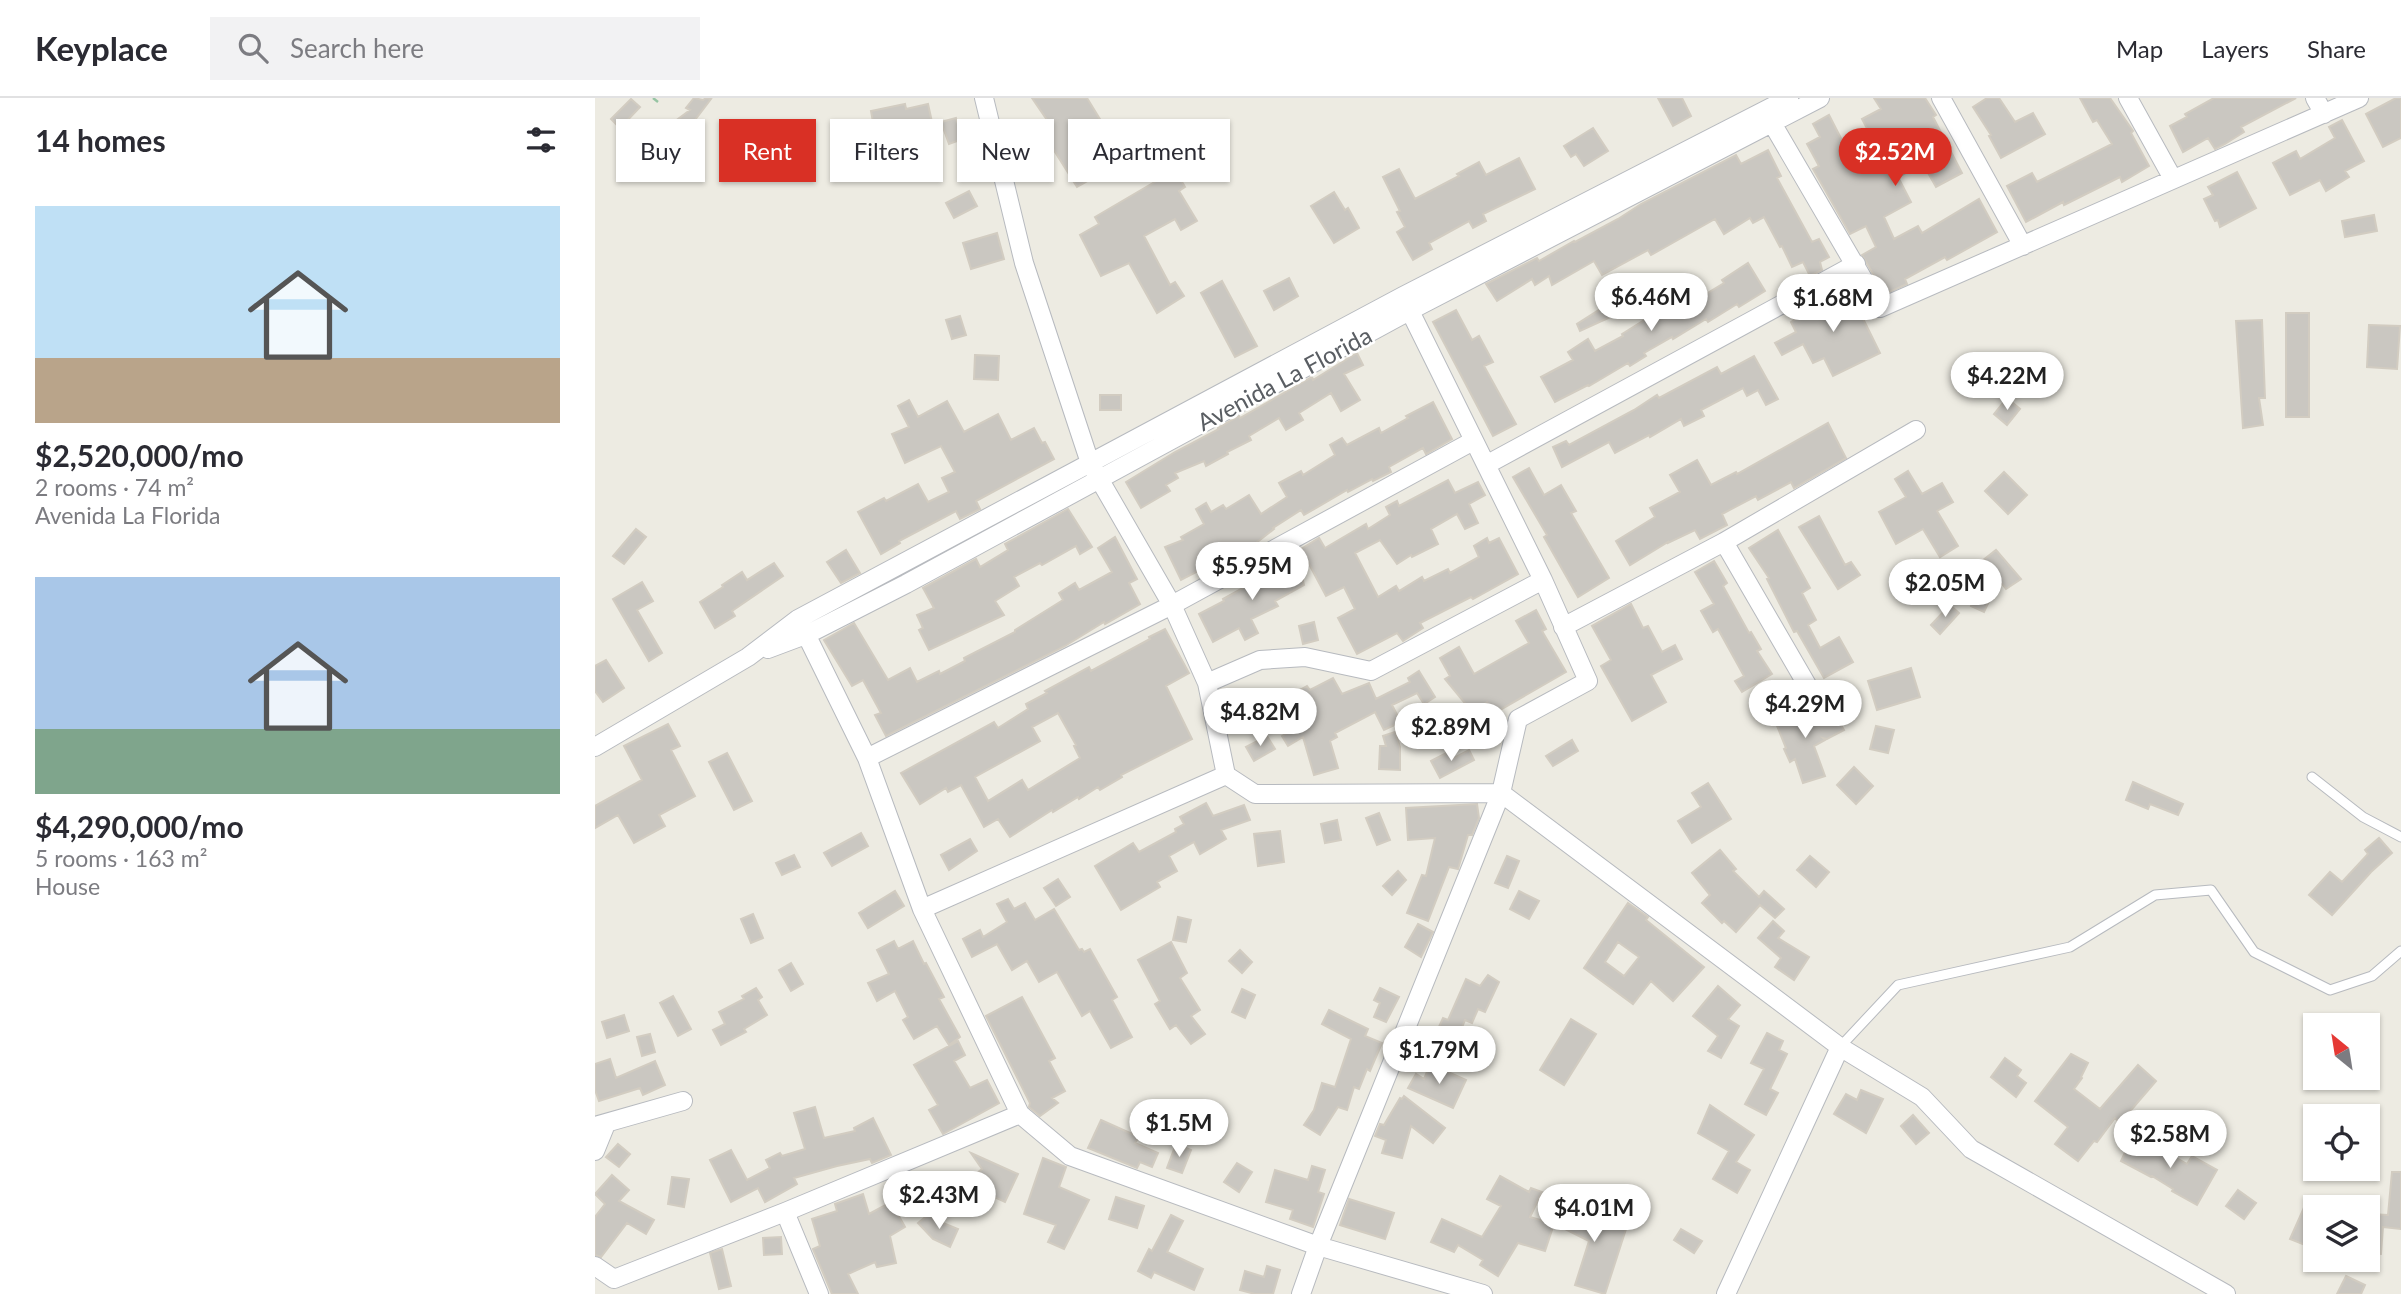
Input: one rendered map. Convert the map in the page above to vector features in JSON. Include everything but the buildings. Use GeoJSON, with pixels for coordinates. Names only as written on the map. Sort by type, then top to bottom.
{"type":"FeatureCollection","features":[{"type":"Feature","properties":{"kind":"street"},"geometry":{"type":"LineString","coordinates":[[984,98],[1024,263],[1095,470],[1172,606],[1207,683],[1226,775],[1255,794],[1501,793],[1840,1047],[1922,1097],[1971,1149],[2226,1294]]}},
{"type":"Feature","properties":{"kind":"street"},"geometry":{"type":"LineString","coordinates":[[1301,1294],[1501,793],[1518,719],[1588,681],[1543,580],[1406,303],[1789,98]]}},
{"type":"Feature","properties":{"kind":"street","name":"Avenida La Florida"},"geometry":{"type":"LineString","coordinates":[[595,747],[803,627],[907,583],[1095,470],[1406,303],[1820,98]]}},
{"type":"Feature","properties":{"kind":"street"},"geometry":{"type":"LineString","coordinates":[[1941,98],[2023,246]]}},
{"type":"Feature","properties":{"kind":"street"},"geometry":{"type":"LineString","coordinates":[[2128,98],[2173,179]]}},
{"type":"Feature","properties":{"kind":"street"},"geometry":{"type":"LineString","coordinates":[[1772,122],[1880,308],[2173,179],[2319,106],[2360,98]]}},
{"type":"Feature","properties":{"kind":"street"},"geometry":{"type":"LineString","coordinates":[[1486,465],[1856,264]]}},
{"type":"Feature","properties":{"kind":"street"},"geometry":{"type":"LineString","coordinates":[[1563,627],[1724,542],[1916,430]]}},
{"type":"Feature","properties":{"kind":"street"},"geometry":{"type":"LineString","coordinates":[[867,758],[1172,606],[1473,441]]}},
{"type":"Feature","properties":{"kind":"street"},"geometry":{"type":"LineString","coordinates":[[1724,542],[1809,690]]}},
{"type":"Feature","properties":{"kind":"street"},"geometry":{"type":"LineString","coordinates":[[1207,683],[1261,660],[1305,657],[1371,671],[1543,580]]}},
{"type":"Feature","properties":{"kind":"street"},"geometry":{"type":"LineString","coordinates":[[803,627],[867,758],[922,909],[1020,1114],[1070,1156],[1318,1246],[1483,1294]]}},
{"type":"Feature","properties":{"kind":"street"},"geometry":{"type":"LineString","coordinates":[[922,909],[1226,775]]}},
{"type":"Feature","properties":{"kind":"street"},"geometry":{"type":"LineString","coordinates":[[1727,1294],[1840,1047]]}},
{"type":"Feature","properties":{"kind":"street"},"geometry":{"type":"LineString","coordinates":[[595,1151],[600,1125],[683,1101]]}},
{"type":"Feature","properties":{"kind":"street"},"geometry":{"type":"LineString","coordinates":[[595,1266],[614,1279],[785,1212],[1020,1114]]}},
{"type":"Feature","properties":{"kind":"street"},"geometry":{"type":"LineString","coordinates":[[785,1212],[819,1294]]}},
{"type":"Feature","properties":{"kind":"lane"},"geometry":{"type":"LineString","coordinates":[[2312,777],[2363,817],[2401,836]]}},
{"type":"Feature","properties":{"kind":"lane"},"geometry":{"type":"LineString","coordinates":[[1840,1047],[1898,985],[2070,947],[2155,895],[2211,890],[2254,951],[2330,990],[2372,976],[2401,950]]}},
{"type":"Feature","properties":{"kind":"path"},"geometry":{"type":"LineString","coordinates":[[653,98],[658,102]]}}]}
